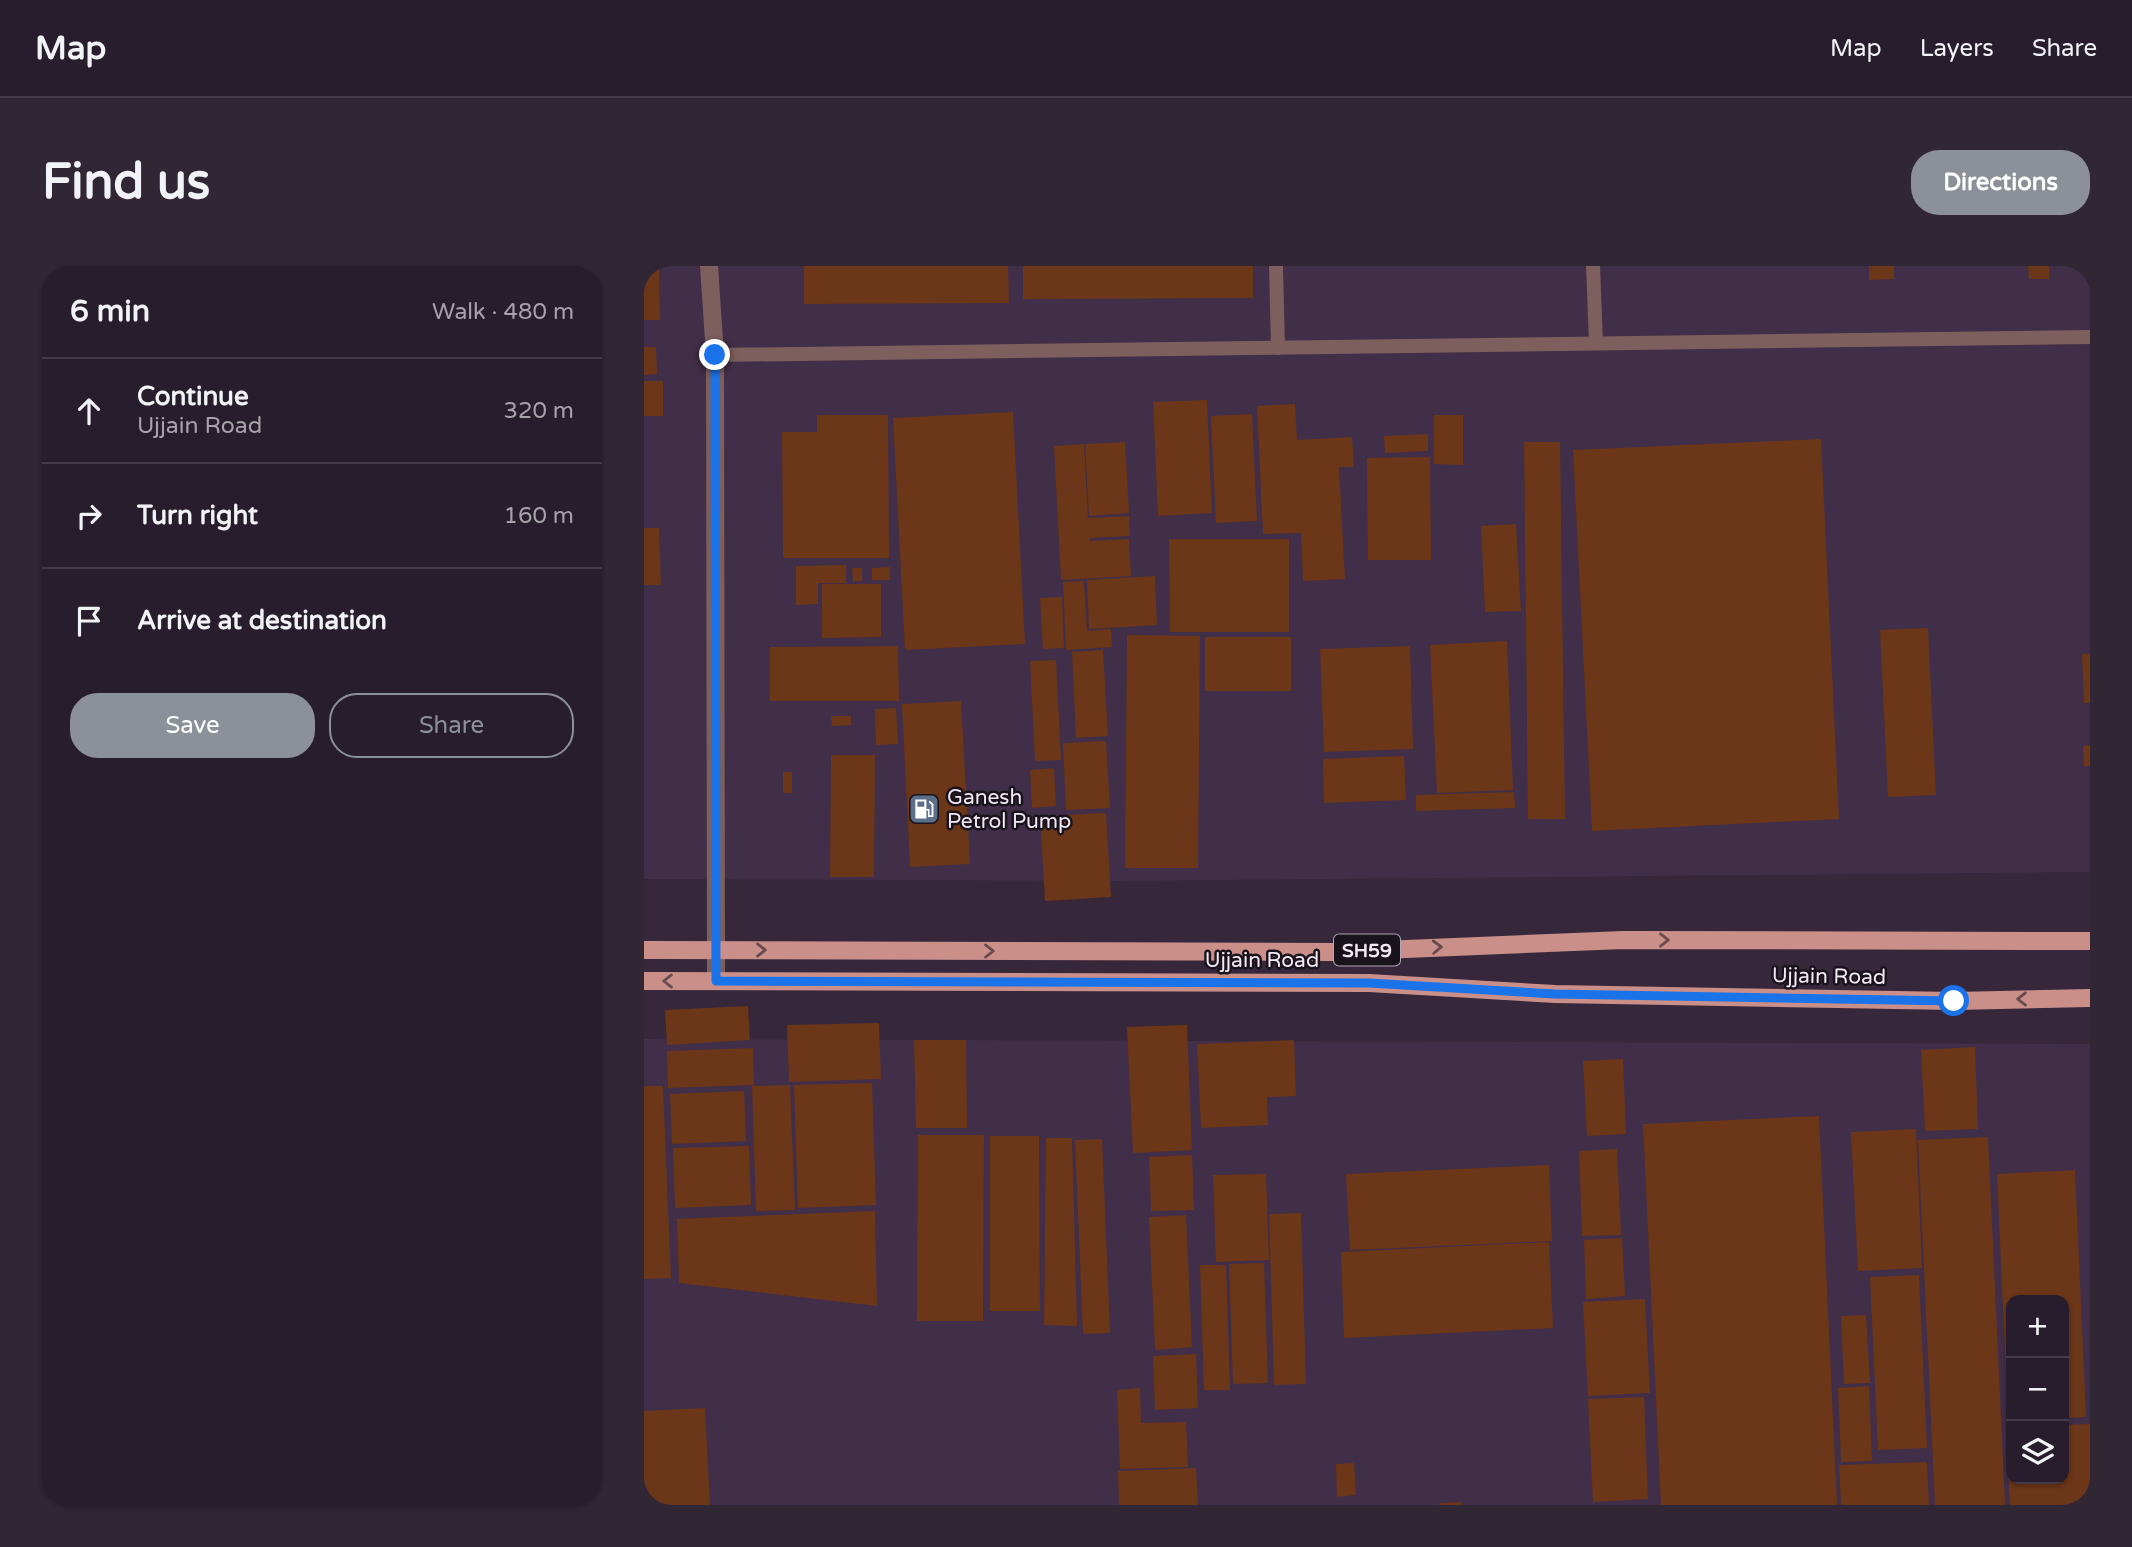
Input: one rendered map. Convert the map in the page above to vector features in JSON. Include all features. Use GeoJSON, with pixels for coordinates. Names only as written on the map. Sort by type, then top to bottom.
{"type":"FeatureCollection","features":[{"type":"Feature","properties":{"kind":"main road","name":"Ujjain Road"},"geometry":{"type":"LineString","coordinates":[[644,950],[1334,951],[1623,940],[2090,941]]}},
{"type":"Feature","properties":{"kind":"main road","name":"Ujjain Road"},"geometry":{"type":"LineString","coordinates":[[644,981],[1369,983],[1569,994],[1954,1001],[2090,998]]}},
{"type":"Feature","properties":{"kind":"street"},"geometry":{"type":"LineString","coordinates":[[709,266],[715,355],[716,981]]}},
{"type":"Feature","properties":{"kind":"lane"},"geometry":{"type":"LineString","coordinates":[[1276,266],[1278,348]]}},
{"type":"Feature","properties":{"kind":"lane"},"geometry":{"type":"LineString","coordinates":[[1593,266],[1596,343]]}},
{"type":"Feature","properties":{"kind":"lane"},"geometry":{"type":"LineString","coordinates":[[715,355],[2090,337]]}},
{"type":"Feature","properties":{"kind":"shaded area"},"geometry":{"type":"Polygon","coordinates":[[[644,266],[2090,266],[2090,872],[1115,881],[644,879],[644,266]]]}},
{"type":"Feature","properties":{"kind":"shaded area"},"geometry":{"type":"Polygon","coordinates":[[[644,1039],[2090,1044],[2090,1505],[644,1505],[644,1039]]]}},
{"type":"Feature","properties":{"kind":"building"},"geometry":{"type":"Polygon","coordinates":[[[644,266],[659,266],[660,320],[644,320],[644,266]]]}},
{"type":"Feature","properties":{"kind":"building"},"geometry":{"type":"Polygon","coordinates":[[[804,266],[1008,266],[1009,303],[804,304],[804,266]]]}},
{"type":"Feature","properties":{"kind":"building"},"geometry":{"type":"Polygon","coordinates":[[[1023,266],[1253,266],[1253,298],[1023,299],[1023,266]]]}},
{"type":"Feature","properties":{"kind":"building"},"geometry":{"type":"Polygon","coordinates":[[[1869,266],[1894,266],[1894,279],[1869,280],[1869,266]]]}},
{"type":"Feature","properties":{"kind":"building"},"geometry":{"type":"Polygon","coordinates":[[[2028,266],[2049,266],[2049,279],[2029,279],[2028,266]]]}},
{"type":"Feature","properties":{"kind":"building"},"geometry":{"type":"Polygon","coordinates":[[[644,347],[656,347],[657,374],[644,375],[644,347]]]}},
{"type":"Feature","properties":{"kind":"building"},"geometry":{"type":"Polygon","coordinates":[[[644,381],[663,381],[663,416],[644,416],[644,381]]]}},
{"type":"Feature","properties":{"kind":"building"},"geometry":{"type":"Polygon","coordinates":[[[1207,400],[1212,513],[1158,516],[1153,402],[1207,400]]]}},
{"type":"Feature","properties":{"kind":"building"},"geometry":{"type":"Polygon","coordinates":[[[1295,404],[1297,440],[1352,437],[1354,467],[1339,467],[1345,579],[1303,581],[1301,533],[1263,534],[1257,406],[1295,404]]]}},
{"type":"Feature","properties":{"kind":"building"},"geometry":{"type":"Polygon","coordinates":[[[1013,412],[1025,644],[905,650],[893,418],[1013,412]]]}},
{"type":"Feature","properties":{"kind":"building"},"geometry":{"type":"Polygon","coordinates":[[[1252,414],[1257,521],[1216,523],[1211,416],[1252,414]]]}},
{"type":"Feature","properties":{"kind":"building"},"geometry":{"type":"Polygon","coordinates":[[[817,415],[888,415],[889,558],[783,558],[782,432],[817,432],[817,415]]]}},
{"type":"Feature","properties":{"kind":"building"},"geometry":{"type":"Polygon","coordinates":[[[1434,415],[1463,415],[1463,465],[1434,464],[1434,415]]]}},
{"type":"Feature","properties":{"kind":"building"},"geometry":{"type":"Polygon","coordinates":[[[1428,434],[1428,451],[1385,453],[1384,436],[1428,434]]]}},
{"type":"Feature","properties":{"kind":"building"},"geometry":{"type":"Polygon","coordinates":[[[1821,439],[1839,819],[1592,831],[1573,450],[1821,439]]]}},
{"type":"Feature","properties":{"kind":"building"},"geometry":{"type":"Polygon","coordinates":[[[1125,442],[1129,513],[1089,516],[1085,444],[1125,442]]]}},
{"type":"Feature","properties":{"kind":"building"},"geometry":{"type":"Polygon","coordinates":[[[1524,442],[1560,442],[1565,819],[1528,819],[1524,442]]]}},
{"type":"Feature","properties":{"kind":"building"},"geometry":{"type":"Polygon","coordinates":[[[1084,444],[1088,518],[1129,516],[1130,536],[1089,538],[1089,541],[1129,539],[1131,576],[1061,580],[1054,446],[1084,444]]]}},
{"type":"Feature","properties":{"kind":"building"},"geometry":{"type":"Polygon","coordinates":[[[1430,457],[1431,560],[1368,560],[1367,458],[1430,457]]]}},
{"type":"Feature","properties":{"kind":"building"},"geometry":{"type":"Polygon","coordinates":[[[1516,524],[1521,611],[1485,612],[1481,526],[1516,524]]]}},
{"type":"Feature","properties":{"kind":"building"},"geometry":{"type":"Polygon","coordinates":[[[644,528],[659,528],[661,585],[644,585],[644,528]]]}},
{"type":"Feature","properties":{"kind":"building"},"geometry":{"type":"Polygon","coordinates":[[[1169,539],[1289,539],[1289,632],[1170,632],[1169,539]]]}},
{"type":"Feature","properties":{"kind":"building"},"geometry":{"type":"Polygon","coordinates":[[[846,565],[846,583],[818,583],[818,604],[796,605],[796,566],[846,565]]]}},
{"type":"Feature","properties":{"kind":"building"},"geometry":{"type":"Polygon","coordinates":[[[890,567],[890,580],[872,580],[872,568],[890,567]]]}},
{"type":"Feature","properties":{"kind":"building"},"geometry":{"type":"Polygon","coordinates":[[[852,568],[862,568],[862,581],[853,581],[852,568]]]}},
{"type":"Feature","properties":{"kind":"building"},"geometry":{"type":"Polygon","coordinates":[[[1155,576],[1157,625],[1089,629],[1087,580],[1155,576]]]}},
{"type":"Feature","properties":{"kind":"building"},"geometry":{"type":"Polygon","coordinates":[[[1084,581],[1087,631],[1111,629],[1112,647],[1066,650],[1063,582],[1084,581]]]}},
{"type":"Feature","properties":{"kind":"building"},"geometry":{"type":"Polygon","coordinates":[[[822,584],[881,584],[881,637],[822,638],[822,584]]]}},
{"type":"Feature","properties":{"kind":"building"},"geometry":{"type":"Polygon","coordinates":[[[1062,597],[1064,648],[1043,649],[1040,598],[1062,597]]]}},
{"type":"Feature","properties":{"kind":"building"},"geometry":{"type":"Polygon","coordinates":[[[1928,628],[1936,795],[1888,797],[1880,630],[1928,628]]]}},
{"type":"Feature","properties":{"kind":"building"},"geometry":{"type":"Polygon","coordinates":[[[1127,635],[1200,636],[1198,868],[1125,868],[1127,635]]]}},
{"type":"Feature","properties":{"kind":"building"},"geometry":{"type":"Polygon","coordinates":[[[1205,637],[1291,637],[1291,691],[1205,691],[1205,637]]]}},
{"type":"Feature","properties":{"kind":"building"},"geometry":{"type":"Polygon","coordinates":[[[1507,641],[1513,790],[1437,793],[1430,645],[1507,641]]]}},
{"type":"Feature","properties":{"kind":"building"},"geometry":{"type":"Polygon","coordinates":[[[898,646],[899,701],[770,701],[770,647],[898,646]]]}},
{"type":"Feature","properties":{"kind":"building"},"geometry":{"type":"Polygon","coordinates":[[[1410,646],[1413,749],[1324,752],[1320,649],[1410,646]]]}},
{"type":"Feature","properties":{"kind":"building"},"geometry":{"type":"Polygon","coordinates":[[[1103,650],[1108,736],[1076,738],[1072,652],[1103,650]]]}},
{"type":"Feature","properties":{"kind":"building"},"geometry":{"type":"Polygon","coordinates":[[[2082,654],[2090,654],[2090,703],[2084,703],[2082,654]]]}},
{"type":"Feature","properties":{"kind":"building"},"geometry":{"type":"Polygon","coordinates":[[[1056,660],[1061,760],[1035,761],[1030,661],[1056,660]]]}},
{"type":"Feature","properties":{"kind":"building"},"geometry":{"type":"Polygon","coordinates":[[[961,701],[970,864],[910,867],[902,704],[961,701]]]}},
{"type":"Feature","properties":{"kind":"building"},"geometry":{"type":"Polygon","coordinates":[[[896,708],[898,744],[876,745],[875,709],[896,708]]]}},
{"type":"Feature","properties":{"kind":"building"},"geometry":{"type":"Polygon","coordinates":[[[831,716],[851,716],[851,725],[832,726],[831,716]]]}},
{"type":"Feature","properties":{"kind":"building"},"geometry":{"type":"Polygon","coordinates":[[[1106,741],[1110,808],[1066,810],[1063,743],[1106,741]]]}},
{"type":"Feature","properties":{"kind":"building"},"geometry":{"type":"Polygon","coordinates":[[[2090,745],[2090,766],[2084,766],[2083,746],[2090,745]]]}},
{"type":"Feature","properties":{"kind":"building"},"geometry":{"type":"Polygon","coordinates":[[[831,755],[875,755],[874,877],[830,877],[831,755]]]}},
{"type":"Feature","properties":{"kind":"building"},"geometry":{"type":"Polygon","coordinates":[[[1404,756],[1406,800],[1324,803],[1323,759],[1404,756]]]}},
{"type":"Feature","properties":{"kind":"building"},"geometry":{"type":"Polygon","coordinates":[[[1054,768],[1056,806],[1032,808],[1030,770],[1054,768]]]}},
{"type":"Feature","properties":{"kind":"building"},"geometry":{"type":"Polygon","coordinates":[[[783,772],[792,772],[792,793],[783,793],[783,772]]]}},
{"type":"Feature","properties":{"kind":"building"},"geometry":{"type":"Polygon","coordinates":[[[1514,792],[1515,808],[1416,811],[1416,795],[1514,792]]]}},
{"type":"Feature","properties":{"kind":"building"},"geometry":{"type":"Polygon","coordinates":[[[1106,813],[1111,897],[1045,901],[1040,816],[1106,813]]]}},
{"type":"Feature","properties":{"kind":"building"},"geometry":{"type":"Polygon","coordinates":[[[748,1006],[750,1040],[667,1045],[665,1010],[748,1006]]]}},
{"type":"Feature","properties":{"kind":"building"},"geometry":{"type":"Polygon","coordinates":[[[879,1023],[881,1079],[789,1082],[787,1025],[879,1023]]]}},
{"type":"Feature","properties":{"kind":"building"},"geometry":{"type":"Polygon","coordinates":[[[1187,1025],[1192,1150],[1133,1153],[1127,1027],[1187,1025]]]}},
{"type":"Feature","properties":{"kind":"building"},"geometry":{"type":"Polygon","coordinates":[[[914,1040],[966,1040],[967,1128],[916,1128],[914,1040]]]}},
{"type":"Feature","properties":{"kind":"building"},"geometry":{"type":"Polygon","coordinates":[[[1294,1040],[1296,1096],[1267,1097],[1268,1125],[1201,1128],[1197,1044],[1294,1040]]]}},
{"type":"Feature","properties":{"kind":"building"},"geometry":{"type":"Polygon","coordinates":[[[1975,1047],[1978,1129],[1925,1131],[1921,1050],[1975,1047]]]}},
{"type":"Feature","properties":{"kind":"building"},"geometry":{"type":"Polygon","coordinates":[[[753,1048],[754,1085],[668,1088],[667,1051],[753,1048]]]}},
{"type":"Feature","properties":{"kind":"building"},"geometry":{"type":"Polygon","coordinates":[[[1623,1059],[1626,1134],[1587,1136],[1583,1061],[1623,1059]]]}},
{"type":"Feature","properties":{"kind":"building"},"geometry":{"type":"Polygon","coordinates":[[[872,1083],[876,1205],[798,1208],[794,1085],[872,1083]]]}},
{"type":"Feature","properties":{"kind":"building"},"geometry":{"type":"Polygon","coordinates":[[[790,1085],[795,1210],[756,1211],[752,1086],[790,1085]]]}},
{"type":"Feature","properties":{"kind":"building"},"geometry":{"type":"Polygon","coordinates":[[[644,1086],[663,1086],[671,1278],[644,1279],[644,1086]]]}},
{"type":"Feature","properties":{"kind":"building"},"geometry":{"type":"Polygon","coordinates":[[[744,1091],[746,1141],[672,1144],[670,1094],[744,1091]]]}},
{"type":"Feature","properties":{"kind":"building"},"geometry":{"type":"Polygon","coordinates":[[[1819,1116],[1837,1505],[1661,1505],[1643,1124],[1819,1116]]]}},
{"type":"Feature","properties":{"kind":"building"},"geometry":{"type":"Polygon","coordinates":[[[1916,1129],[1922,1268],[1858,1271],[1851,1132],[1916,1129]]]}},
{"type":"Feature","properties":{"kind":"building"},"geometry":{"type":"Polygon","coordinates":[[[918,1135],[984,1135],[983,1321],[917,1321],[918,1135]]]}},
{"type":"Feature","properties":{"kind":"building"},"geometry":{"type":"Polygon","coordinates":[[[990,1136],[1039,1136],[1040,1311],[990,1311],[990,1136]]]}},
{"type":"Feature","properties":{"kind":"building"},"geometry":{"type":"Polygon","coordinates":[[[1988,1137],[2005,1505],[1935,1505],[1918,1140],[1988,1137]]]}},
{"type":"Feature","properties":{"kind":"building"},"geometry":{"type":"Polygon","coordinates":[[[1046,1138],[1072,1138],[1077,1326],[1044,1325],[1046,1138]]]}},
{"type":"Feature","properties":{"kind":"building"},"geometry":{"type":"Polygon","coordinates":[[[1102,1139],[1110,1333],[1083,1334],[1075,1140],[1102,1139]]]}},
{"type":"Feature","properties":{"kind":"building"},"geometry":{"type":"Polygon","coordinates":[[[749,1146],[751,1205],[675,1208],[673,1148],[749,1146]]]}},
{"type":"Feature","properties":{"kind":"building"},"geometry":{"type":"Polygon","coordinates":[[[1617,1149],[1621,1235],[1582,1236],[1579,1151],[1617,1149]]]}},
{"type":"Feature","properties":{"kind":"building"},"geometry":{"type":"Polygon","coordinates":[[[1192,1155],[1194,1210],[1151,1211],[1149,1157],[1192,1155]]]}},
{"type":"Feature","properties":{"kind":"building"},"geometry":{"type":"Polygon","coordinates":[[[1549,1165],[1552,1241],[1350,1250],[1346,1174],[1549,1165]]]}},
{"type":"Feature","properties":{"kind":"building"},"geometry":{"type":"Polygon","coordinates":[[[2075,1170],[2086,1417],[2069,1418],[2069,1295],[2006,1295],[2006,1376],[1997,1174],[2075,1170]]]}},
{"type":"Feature","properties":{"kind":"building"},"geometry":{"type":"Polygon","coordinates":[[[1266,1174],[1269,1260],[1216,1262],[1213,1175],[1266,1174]]]}},
{"type":"Feature","properties":{"kind":"building"},"geometry":{"type":"Polygon","coordinates":[[[875,1211],[877,1306],[679,1283],[677,1219],[875,1211]]]}},
{"type":"Feature","properties":{"kind":"building"},"geometry":{"type":"Polygon","coordinates":[[[1301,1213],[1306,1384],[1274,1385],[1269,1214],[1301,1213]]]}},
{"type":"Feature","properties":{"kind":"building"},"geometry":{"type":"Polygon","coordinates":[[[1186,1215],[1192,1347],[1155,1350],[1149,1217],[1186,1215]]]}},
{"type":"Feature","properties":{"kind":"building"},"geometry":{"type":"Polygon","coordinates":[[[1622,1238],[1625,1296],[1586,1299],[1584,1240],[1622,1238]]]}},
{"type":"Feature","properties":{"kind":"building"},"geometry":{"type":"Polygon","coordinates":[[[1549,1242],[1553,1328],[1344,1338],[1341,1252],[1549,1242]]]}},
{"type":"Feature","properties":{"kind":"building"},"geometry":{"type":"Polygon","coordinates":[[[1264,1263],[1268,1383],[1233,1384],[1229,1264],[1264,1263]]]}},
{"type":"Feature","properties":{"kind":"building"},"geometry":{"type":"Polygon","coordinates":[[[1200,1265],[1226,1265],[1230,1390],[1204,1390],[1200,1265]]]}},
{"type":"Feature","properties":{"kind":"building"},"geometry":{"type":"Polygon","coordinates":[[[1919,1275],[1927,1448],[1878,1450],[1870,1277],[1919,1275]]]}},
{"type":"Feature","properties":{"kind":"building"},"geometry":{"type":"Polygon","coordinates":[[[1645,1299],[1650,1393],[1588,1396],[1583,1302],[1645,1299]]]}},
{"type":"Feature","properties":{"kind":"building"},"geometry":{"type":"Polygon","coordinates":[[[1866,1315],[1870,1383],[1844,1384],[1841,1316],[1866,1315]]]}},
{"type":"Feature","properties":{"kind":"building"},"geometry":{"type":"Polygon","coordinates":[[[1196,1354],[1198,1408],[1155,1410],[1153,1356],[1196,1354]]]}},
{"type":"Feature","properties":{"kind":"building"},"geometry":{"type":"Polygon","coordinates":[[[1869,1386],[1872,1461],[1841,1462],[1838,1388],[1869,1386]]]}},
{"type":"Feature","properties":{"kind":"building"},"geometry":{"type":"Polygon","coordinates":[[[1140,1388],[1141,1423],[1186,1422],[1188,1467],[1120,1469],[1117,1390],[1140,1388]]]}},
{"type":"Feature","properties":{"kind":"building"},"geometry":{"type":"Polygon","coordinates":[[[1644,1397],[1648,1499],[1593,1502],[1588,1399],[1644,1397]]]}},
{"type":"Feature","properties":{"kind":"building"},"geometry":{"type":"Polygon","coordinates":[[[705,1408],[710,1505],[644,1505],[644,1411],[705,1408]]]}},
{"type":"Feature","properties":{"kind":"building"},"geometry":{"type":"Polygon","coordinates":[[[2090,1424],[2090,1505],[2010,1505],[2009,1484],[2069,1484],[2069,1425],[2090,1424]]]}},
{"type":"Feature","properties":{"kind":"building"},"geometry":{"type":"Polygon","coordinates":[[[1927,1462],[1929,1505],[1841,1505],[1839,1465],[1927,1462]]]}},
{"type":"Feature","properties":{"kind":"building"},"geometry":{"type":"Polygon","coordinates":[[[1354,1463],[1356,1495],[1337,1497],[1336,1464],[1354,1463]]]}},
{"type":"Feature","properties":{"kind":"building"},"geometry":{"type":"Polygon","coordinates":[[[1196,1468],[1198,1505],[1119,1505],[1118,1471],[1196,1468]]]}},
{"type":"Feature","properties":{"kind":"building"},"geometry":{"type":"Polygon","coordinates":[[[1461,1502],[1461,1505],[1439,1505],[1439,1503],[1461,1502]]]}},
{"type":"Feature","properties":{"kind":"place","name":"Ganesh Petrol Pump"},"geometry":{"type":"Point","coordinates":[924,809]}},
{"type":"Feature","properties":{"kind":"route"},"geometry":{"type":"LineString","coordinates":[[715,355],[716,981],[1369,983],[1555,994],[1954,1001]]}}]}
